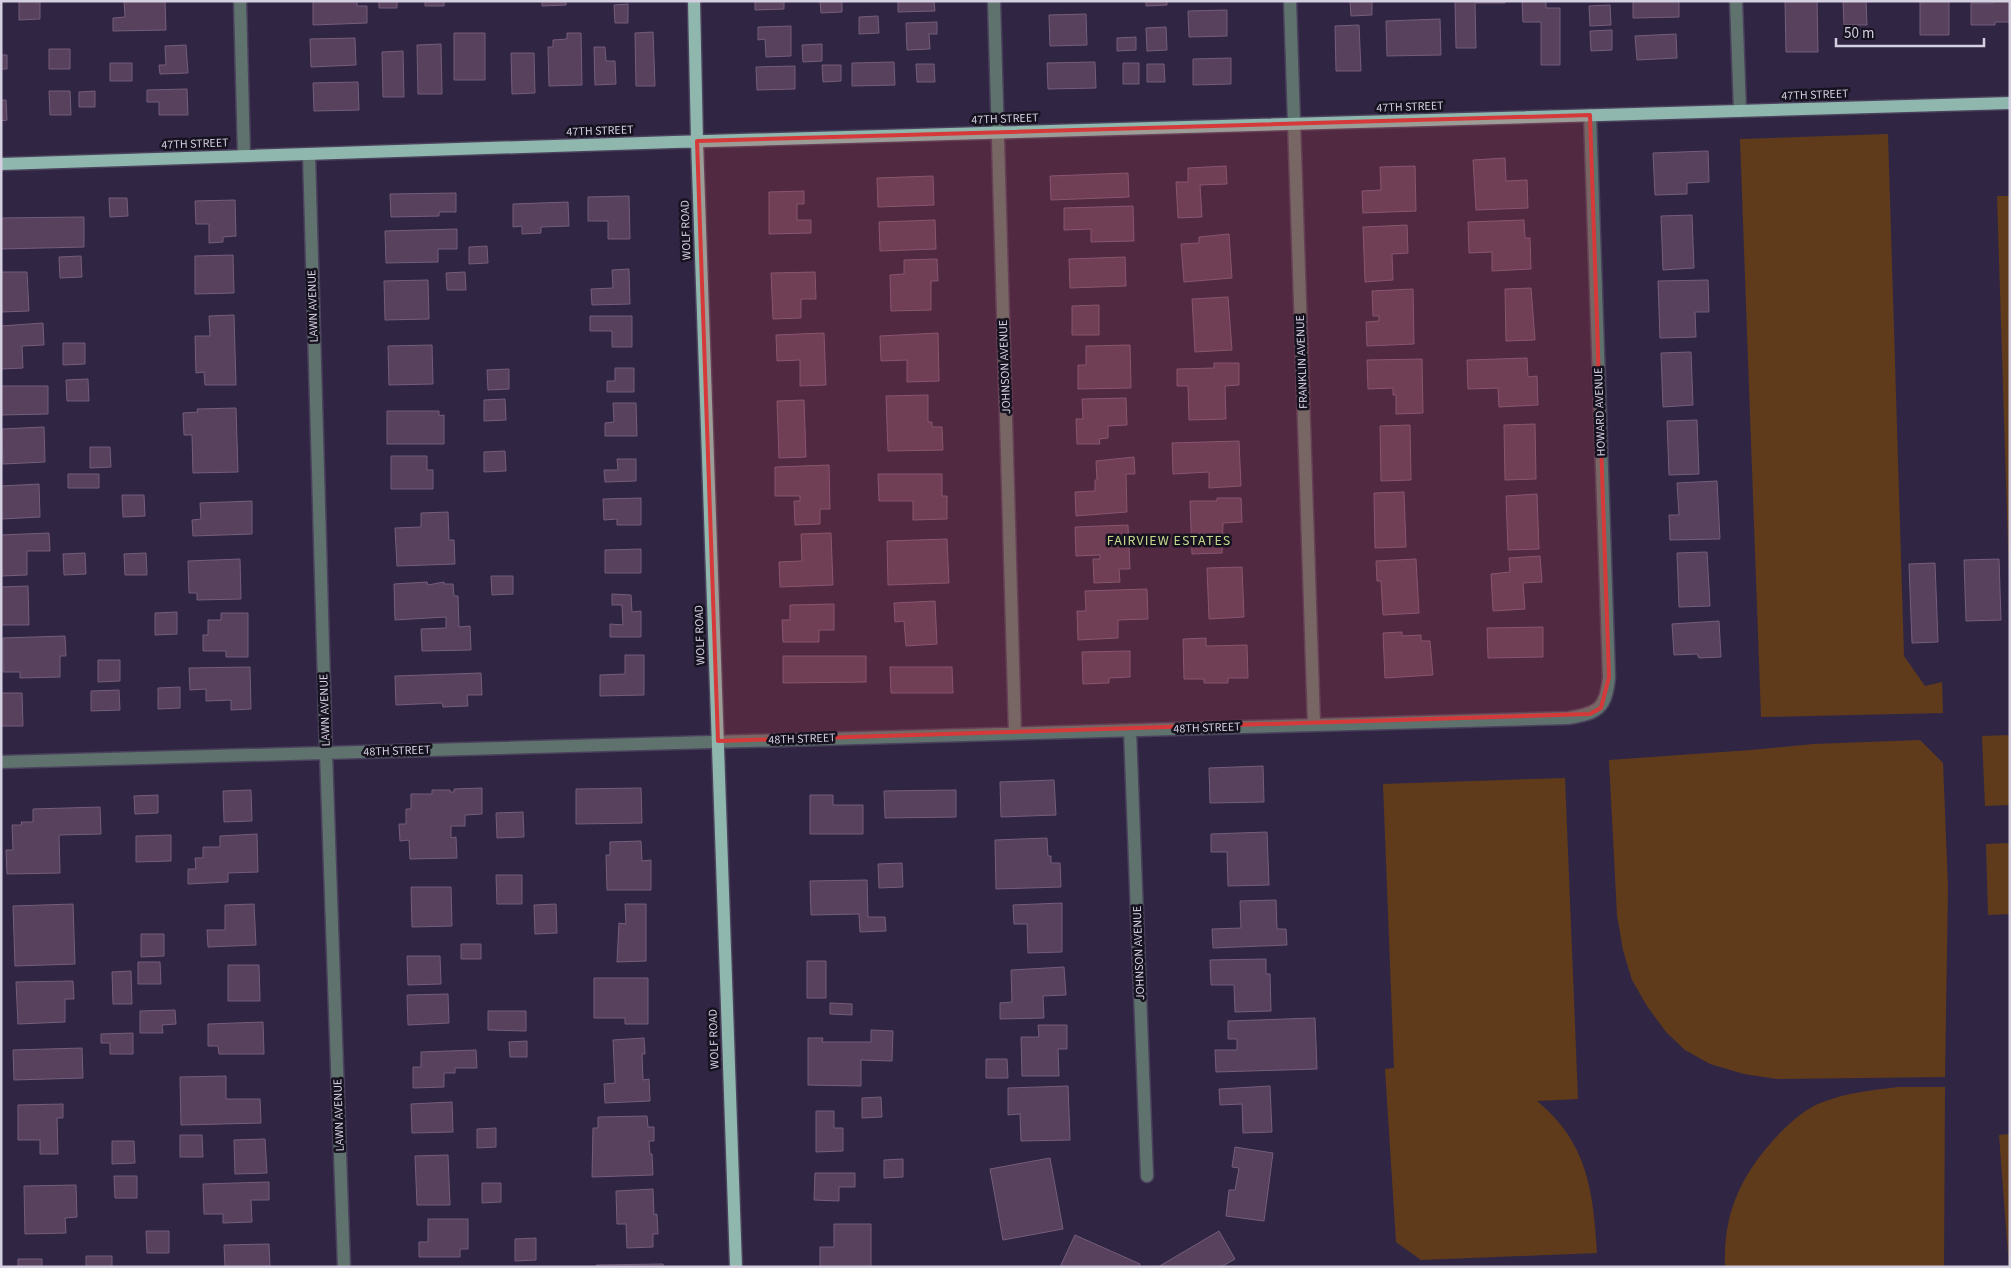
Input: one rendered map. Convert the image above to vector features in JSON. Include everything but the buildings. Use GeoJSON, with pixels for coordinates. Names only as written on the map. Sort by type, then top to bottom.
{"type":"FeatureCollection","features":[{"type":"Feature","properties":{"kind":"main road","name":"WOLF ROAD"},"geometry":{"type":"LineString","coordinates":[[694,1],[697,141],[736,1267]]}},
{"type":"Feature","properties":{"kind":"main road","name":"47TH STREET"},"geometry":{"type":"LineString","coordinates":[[1,164],[697,141],[2010,103]]}},
{"type":"Feature","properties":{"kind":"street"},"geometry":{"type":"LineString","coordinates":[[240,1],[244,156]]}},
{"type":"Feature","properties":{"kind":"street","name":"JOHNSON AVENUE"},"geometry":{"type":"LineString","coordinates":[[994,1],[1015,732]]}},
{"type":"Feature","properties":{"kind":"street","name":"FRANKLIN AVENUE"},"geometry":{"type":"LineString","coordinates":[[1290,1],[1314,724]]}},
{"type":"Feature","properties":{"kind":"street"},"geometry":{"type":"LineString","coordinates":[[1736,1],[1740,111]]}},
{"type":"Feature","properties":{"kind":"street","name":"HOWARD AVENUE"},"geometry":{"type":"LineString","coordinates":[[1590,115],[1609,677],[1608,693],[1601,708]]}},
{"type":"Feature","properties":{"kind":"street","name":"LAWN AVENUE"},"geometry":{"type":"LineString","coordinates":[[308,154],[344,1267]]}},
{"type":"Feature","properties":{"kind":"street","name":"48TH STREET"},"geometry":{"type":"LineString","coordinates":[[1,762],[1015,732],[1568,718],[1590,714],[1601,708]]}},
{"type":"Feature","properties":{"kind":"street","name":"JOHNSON AVENUE"},"geometry":{"type":"LineString","coordinates":[[1130,730],[1147,1176]]}},
{"type":"Feature","properties":{"kind":"highlighted area"},"geometry":{"type":"Polygon","coordinates":[[[1590,115],[1609,677],[1601,708],[1590,714],[718,741],[697,141],[1590,115]]]}},
{"type":"Feature","properties":{"kind":"shaded area"},"geometry":{"type":"Polygon","coordinates":[[[1888,134],[1904,656],[1925,686],[1942,682],[1943,713],[1761,717],[1740,139],[1888,134]]]}},
{"type":"Feature","properties":{"kind":"shaded area"},"geometry":{"type":"Polygon","coordinates":[[[1997,196],[2010,196],[2010,610],[1997,196]]]}},
{"type":"Feature","properties":{"kind":"shaded area"},"geometry":{"type":"Polygon","coordinates":[[[2010,735],[2010,805],[1985,806],[1982,736],[2010,735]]]}},
{"type":"Feature","properties":{"kind":"shaded area"},"geometry":{"type":"Polygon","coordinates":[[[1920,740],[1943,763],[1948,887],[1945,1077],[1777,1079],[1744,1074],[1710,1064],[1685,1050],[1666,1032],[1647,1006],[1632,980],[1623,950],[1617,915],[1609,760],[1813,744],[1920,740]]]}},
{"type":"Feature","properties":{"kind":"shaded area"},"geometry":{"type":"Polygon","coordinates":[[[1565,778],[1578,1099],[1537,1101],[1554,1117],[1567,1134],[1585,1170],[1593,1209],[1597,1253],[1421,1260],[1396,1242],[1385,1069],[1394,1068],[1383,784],[1565,778]]]}},
{"type":"Feature","properties":{"kind":"shaded area"},"geometry":{"type":"Polygon","coordinates":[[[2010,843],[2010,914],[1988,915],[1986,844],[2010,843]]]}},
{"type":"Feature","properties":{"kind":"shaded area"},"geometry":{"type":"Polygon","coordinates":[[[1898,1087],[1945,1087],[1944,1267],[1725,1267],[1727,1228],[1738,1194],[1745,1178],[1755,1163],[1780,1133],[1805,1111],[1823,1102],[1850,1094],[1898,1087]]]}},
{"type":"Feature","properties":{"kind":"shaded area"},"geometry":{"type":"Polygon","coordinates":[[[2010,1134],[2010,1267],[2009,1267],[1999,1135],[2010,1134]]]}},
{"type":"Feature","properties":{"kind":"district","name":"FAIRVIEW ESTATES"},"geometry":{"type":"Point","coordinates":[1169,541]}}]}
